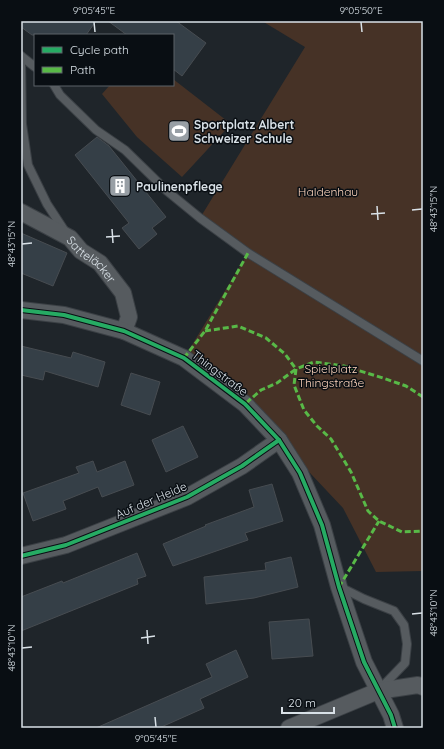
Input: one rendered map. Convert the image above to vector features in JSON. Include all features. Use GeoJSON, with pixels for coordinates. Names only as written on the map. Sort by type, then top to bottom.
{"type":"FeatureCollection","features":[{"type":"Feature","properties":{"kind":"street","name":"Satteläcker"},"geometry":{"type":"LineString","coordinates":[[21,212],[70,238],[81,251],[100,264],[123,293],[129,317],[124,331]]}},
{"type":"Feature","properties":{"kind":"street","name":"Thingstraße"},"geometry":{"type":"LineString","coordinates":[[21,310],[64,315],[124,331],[184,358],[245,404],[279,440],[300,473],[322,525],[339,587],[364,662],[391,715],[395,728]]}},
{"type":"Feature","properties":{"kind":"street","name":"Auf der Heide"},"geometry":{"type":"LineString","coordinates":[[21,556],[66,545],[187,497],[242,466],[279,440]]}},
{"type":"Feature","properties":{"kind":"street"},"geometry":{"type":"LineString","coordinates":[[289,728],[378,691],[418,685],[423,687]]}},
{"type":"Feature","properties":{"kind":"lane"},"geometry":{"type":"LineString","coordinates":[[34,65],[21,56],[22,124],[28,165],[47,204],[70,238]]}},
{"type":"Feature","properties":{"kind":"lane"},"geometry":{"type":"LineString","coordinates":[[55,86],[60,95],[96,130],[125,150],[167,191],[200,218],[248,253],[423,361]]}},
{"type":"Feature","properties":{"kind":"lane"},"geometry":{"type":"LineString","coordinates":[[339,587],[394,612],[404,625],[407,644],[404,664],[378,691]]}},
{"type":"Feature","properties":{"kind":"green space"},"geometry":{"type":"Polygon","coordinates":[[[262,21],[423,21],[423,571],[376,572],[343,508],[245,404],[184,358],[248,253],[200,218],[305,47],[262,21]]]}},
{"type":"Feature","properties":{"kind":"green space","name":"Sportplatz Albert Schweizer Schule"},"geometry":{"type":"Polygon","coordinates":[[[174,80],[231,124],[182,177],[137,137],[102,94],[109,86],[174,86],[174,80]]]}},
{"type":"Feature","properties":{"kind":"building"},"geometry":{"type":"Polygon","coordinates":[[[21,21],[96,21],[87,34],[32,35],[21,27],[21,21]]]}},
{"type":"Feature","properties":{"kind":"building"},"geometry":{"type":"Polygon","coordinates":[[[108,21],[176,21],[206,43],[182,76],[174,70],[174,34],[126,34],[108,21]]]}},
{"type":"Feature","properties":{"kind":"building","name":"Paulinenpflege"},"geometry":{"type":"Polygon","coordinates":[[[97,137],[109,146],[166,217],[152,228],[157,234],[139,249],[122,228],[129,223],[75,155],[97,137]]]}},
{"type":"Feature","properties":{"kind":"building"},"geometry":{"type":"Polygon","coordinates":[[[21,233],[67,253],[53,286],[21,273],[21,233]]]}},
{"type":"Feature","properties":{"kind":"building"},"geometry":{"type":"Polygon","coordinates":[[[21,346],[71,358],[73,352],[105,362],[98,387],[45,371],[43,380],[21,375],[21,346]]]}},
{"type":"Feature","properties":{"kind":"building"},"geometry":{"type":"Polygon","coordinates":[[[131,373],[160,382],[150,415],[121,405],[131,373]]]}},
{"type":"Feature","properties":{"kind":"building"},"geometry":{"type":"Polygon","coordinates":[[[183,426],[198,457],[166,472],[152,440],[183,426]]]}},
{"type":"Feature","properties":{"kind":"building"},"geometry":{"type":"Polygon","coordinates":[[[93,461],[97,472],[125,461],[134,485],[102,497],[98,487],[63,501],[66,509],[33,521],[23,493],[79,473],[76,467],[93,461]]]}},
{"type":"Feature","properties":{"kind":"building"},"geometry":{"type":"Polygon","coordinates":[[[272,484],[283,521],[245,533],[248,540],[173,566],[163,544],[206,526],[205,525],[254,507],[249,490],[272,484]]]}},
{"type":"Feature","properties":{"kind":"building"},"geometry":{"type":"Polygon","coordinates":[[[137,553],[146,576],[137,579],[138,584],[21,631],[21,597],[62,581],[63,583],[137,553]]]}},
{"type":"Feature","properties":{"kind":"building"},"geometry":{"type":"Polygon","coordinates":[[[291,557],[298,587],[254,598],[206,604],[204,577],[266,570],[265,563],[291,557]]]}},
{"type":"Feature","properties":{"kind":"building"},"geometry":{"type":"Polygon","coordinates":[[[309,619],[313,656],[272,659],[269,622],[309,619]]]}},
{"type":"Feature","properties":{"kind":"building"},"geometry":{"type":"Polygon","coordinates":[[[236,650],[248,677],[200,699],[204,708],[159,728],[96,728],[212,677],[206,664],[236,650]]]}},
{"type":"Feature","properties":{"kind":"marked path"},"geometry":{"type":"LineString","coordinates":[[184,358],[205,331],[248,253]]}},
{"type":"Feature","properties":{"kind":"marked path"},"geometry":{"type":"LineString","coordinates":[[205,331],[238,326],[266,338],[285,354],[296,369],[277,383],[261,390],[245,404]]}},
{"type":"Feature","properties":{"kind":"marked path"},"geometry":{"type":"LineString","coordinates":[[423,397],[406,386],[344,366],[314,362],[296,369],[294,385],[304,410],[317,426],[331,439],[351,472],[368,511],[379,521],[402,532],[423,531]]}},
{"type":"Feature","properties":{"kind":"marked path"},"geometry":{"type":"LineString","coordinates":[[339,587],[379,521]]}},
{"type":"Feature","properties":{"kind":"cycle path"},"geometry":{"type":"LineString","coordinates":[[21,310],[64,315],[124,331],[184,358],[245,404],[279,440],[300,473],[322,525],[339,587],[364,662],[391,715],[395,728]]}},
{"type":"Feature","properties":{"kind":"cycle path"},"geometry":{"type":"LineString","coordinates":[[21,556],[66,545],[187,497],[242,466],[279,440]]}},
{"type":"Feature","properties":{"kind":"place","name":"Sportplatz Albert Schweizer Schule"},"geometry":{"type":"Point","coordinates":[179,131]}},
{"type":"Feature","properties":{"kind":"place","name":"Paulinenpflege"},"geometry":{"type":"Point","coordinates":[120,186]}},
{"type":"Feature","properties":{"kind":"park label","name":"Haldenhau"},"geometry":{"type":"Point","coordinates":[328,191]}},
{"type":"Feature","properties":{"kind":"park label","name":"Spielplatz Thingstraße"},"geometry":{"type":"Point","coordinates":[331,375]}}]}
